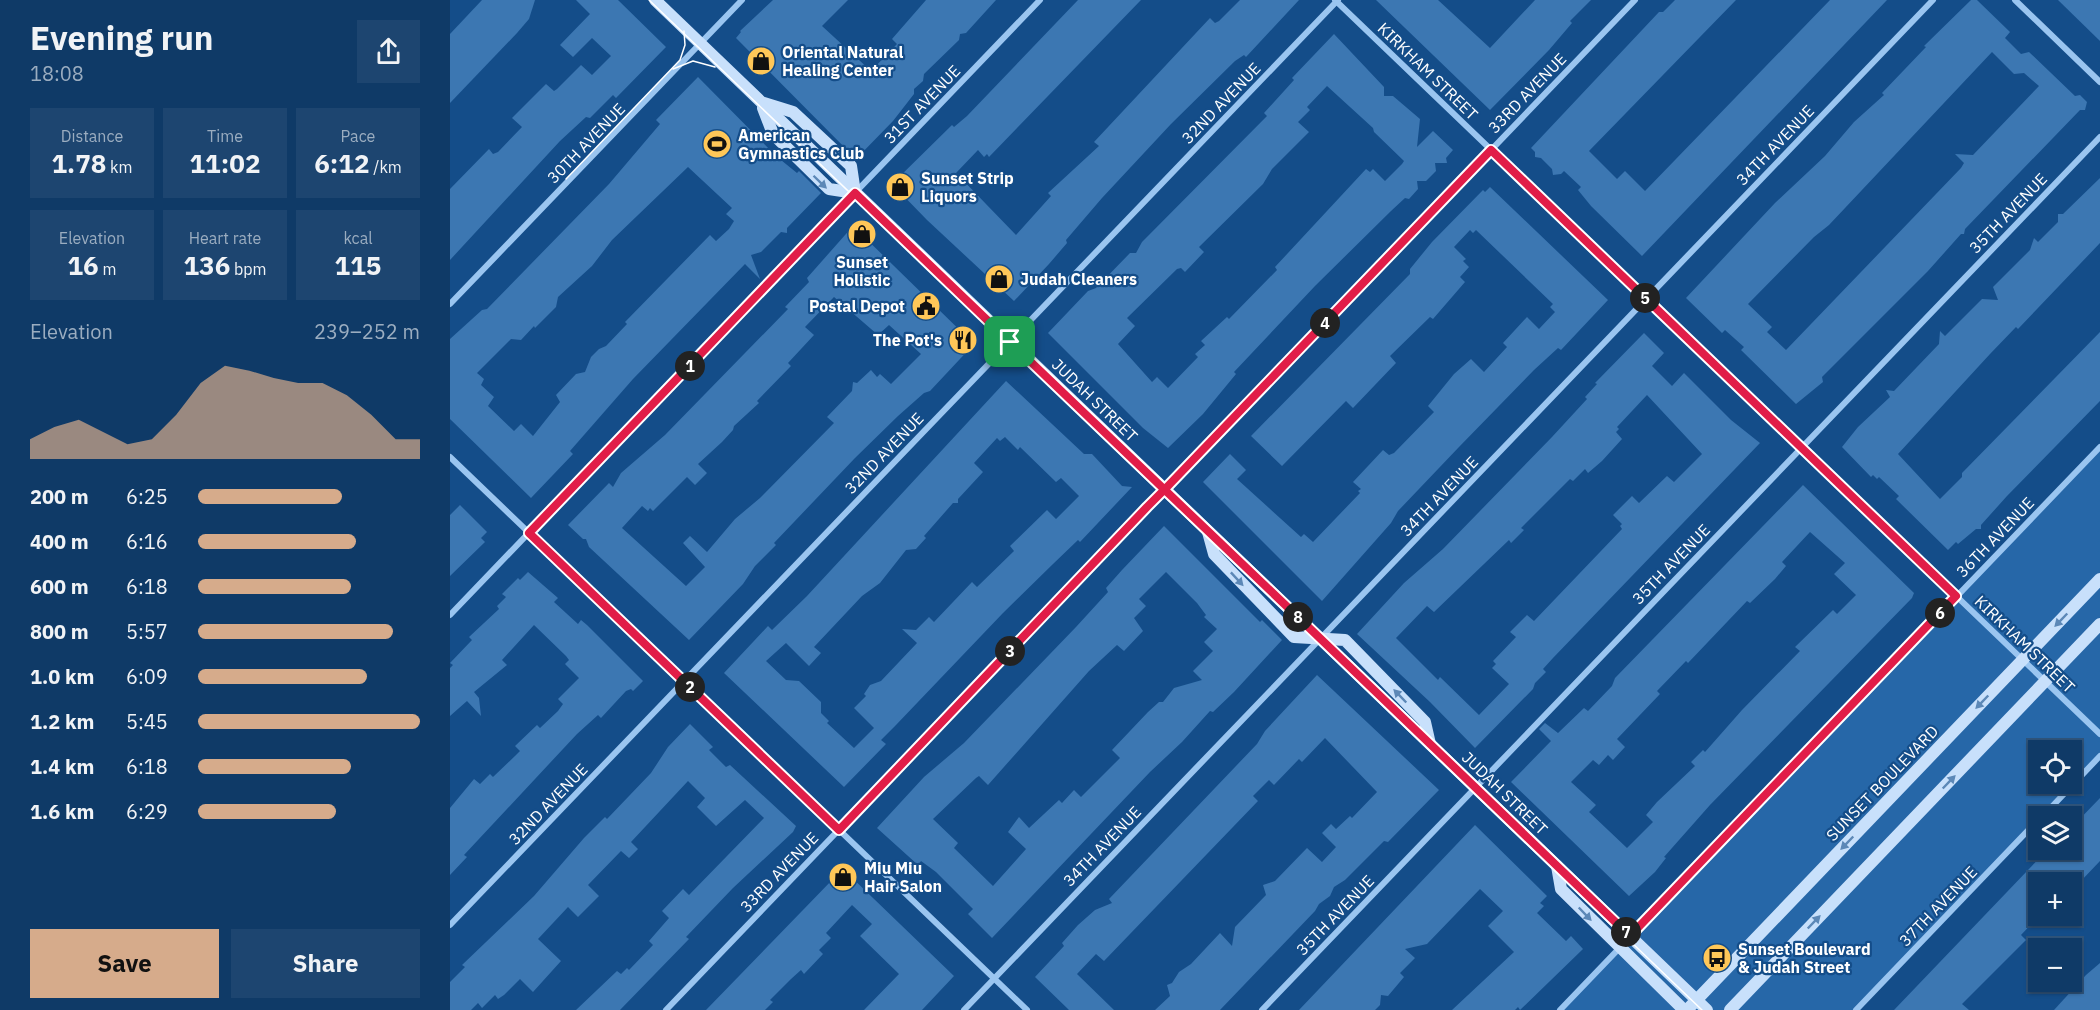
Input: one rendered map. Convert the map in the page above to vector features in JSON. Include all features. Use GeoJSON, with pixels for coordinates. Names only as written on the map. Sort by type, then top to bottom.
{"type":"FeatureCollection","features":[{"type":"Feature","properties":{"kind":"street","name":"JUDAH STREET"},"geometry":{"type":"LineString","coordinates":[[654,0],[1707,1010]]}},
{"type":"Feature","properties":{"kind":"street","name":"30TH AVENUE"},"geometry":{"type":"LineString","coordinates":[[450,304],[742,0]]}},
{"type":"Feature","properties":{"kind":"street","name":"31ST AVENUE"},"geometry":{"type":"LineString","coordinates":[[450,615],[1040,0]]}},
{"type":"Feature","properties":{"kind":"street","name":"33RD AVENUE"},"geometry":{"type":"LineString","coordinates":[[666,1010],[1635,0]]}},
{"type":"Feature","properties":{"kind":"street","name":"34TH AVENUE"},"geometry":{"type":"LineString","coordinates":[[964,1010],[1933,0]]}},
{"type":"Feature","properties":{"kind":"street"},"geometry":{"type":"LineString","coordinates":[[2015,0],[2100,82]]}},
{"type":"Feature","properties":{"kind":"street","name":"KIRKHAM STREET"},"geometry":{"type":"LineString","coordinates":[[1336,1],[2100,734]]}},
{"type":"Feature","properties":{"kind":"street","name":"32ND AVENUE"},"geometry":{"type":"LineString","coordinates":[[450,926],[1336,1]]}},
{"type":"Feature","properties":{"kind":"street","name":"35TH AVENUE"},"geometry":{"type":"LineString","coordinates":[[1262,1010],[2100,137]]}},
{"type":"Feature","properties":{"kind":"street","name":"36TH AVENUE"},"geometry":{"type":"LineString","coordinates":[[1560,1010],[2100,447]]}},
{"type":"Feature","properties":{"kind":"street"},"geometry":{"type":"LineString","coordinates":[[450,457],[1027,1010]]}},
{"type":"Feature","properties":{"kind":"street","name":"SUNSET BOULEVARD"},"geometry":{"type":"LineString","coordinates":[[1685,1010],[2100,579]]}},
{"type":"Feature","properties":{"kind":"street"},"geometry":{"type":"LineString","coordinates":[[1729,1010],[2100,624]]}},
{"type":"Feature","properties":{"kind":"street"},"geometry":{"type":"LineString","coordinates":[[2052,806],[2100,756]]}},
{"type":"Feature","properties":{"kind":"street","name":"37TH AVENUE"},"geometry":{"type":"LineString","coordinates":[[1856,1010],[2028,830]]}},
{"type":"Feature","properties":{"kind":"street","name":"JUDAH STREET"},"geometry":{"type":"LineString","coordinates":[[1557,866],[1561,889],[1685,1010]]}},
{"type":"Feature","properties":{"kind":"street","name":"JUDAH STREET"},"geometry":{"type":"LineString","coordinates":[[1696,1000],[1729,1010]]}},
{"type":"Feature","properties":{"kind":"shaded area"},"geometry":{"type":"Polygon","coordinates":[[[2100,447],[2100,756],[2082,775],[2082,740],[2028,740],[2028,794],[2064,794],[2052,806],[2028,806],[2028,830],[1857,1010],[1560,1010],[2100,447]]]}},
{"type":"Feature","properties":{"kind":"building"},"geometry":{"type":"Polygon","coordinates":[[[482,0],[535,0],[529,19],[450,103],[450,34],[482,0]]]}},
{"type":"Feature","properties":{"kind":"building"},"geometry":{"type":"Polygon","coordinates":[[[576,0],[618,0],[666,47],[616,98],[613,95],[590,118],[586,117],[560,141],[450,260],[450,189],[489,149],[493,154],[498,152],[522,127],[512,118],[546,84],[554,91],[581,65],[592,75],[611,56],[592,38],[573,57],[560,45],[590,14],[576,0]]]}},
{"type":"Feature","properties":{"kind":"building"},"geometry":{"type":"Polygon","coordinates":[[[773,0],[848,0],[822,26],[871,71],[897,44],[892,39],[926,0],[996,0],[966,33],[960,34],[959,40],[924,74],[923,81],[914,89],[914,94],[893,121],[856,159],[736,38],[740,31],[773,0]]]}},
{"type":"Feature","properties":{"kind":"building"},"geometry":{"type":"Polygon","coordinates":[[[1078,0],[1141,0],[989,157],[987,154],[984,157],[978,150],[956,173],[1016,235],[1051,196],[1048,193],[1099,146],[1094,142],[1210,18],[1215,23],[1219,21],[1240,0],[1299,0],[1246,57],[1244,55],[1235,61],[1171,124],[1102,198],[1066,240],[1067,243],[1014,301],[892,184],[952,125],[954,127],[967,116],[1078,0]]]}},
{"type":"Feature","properties":{"kind":"building"},"geometry":{"type":"Polygon","coordinates":[[[1376,0],[1438,0],[1490,48],[1535,0],[1591,0],[1570,21],[1572,23],[1549,50],[1490,110],[1376,0]]]}},
{"type":"Feature","properties":{"kind":"building"},"geometry":{"type":"Polygon","coordinates":[[[1675,0],[1736,0],[1589,151],[1617,179],[1625,171],[1645,191],[1830,0],[1887,0],[1642,256],[1591,206],[1578,190],[1581,187],[1564,171],[1553,175],[1552,169],[1541,158],[1535,157],[1535,152],[1531,148],[1659,12],[1663,12],[1675,0]]]}},
{"type":"Feature","properties":{"kind":"building"},"geometry":{"type":"Polygon","coordinates":[[[1971,0],[1977,0],[2010,32],[2005,38],[2021,54],[2029,52],[2075,96],[2080,95],[2087,102],[2085,110],[2080,110],[1965,229],[1964,234],[1961,234],[1928,271],[1822,377],[1823,382],[1796,404],[1741,350],[1744,347],[1725,330],[1722,333],[1686,298],[1775,203],[1825,156],[1854,122],[1884,95],[1882,93],[1926,47],[1924,46],[1971,0]],[[1992,52],[1829,225],[1814,237],[1748,304],[1772,327],[1767,332],[1786,350],[1961,168],[1964,163],[1955,154],[1973,155],[2039,86],[2024,73],[2014,74],[1992,52]]]}},
{"type":"Feature","properties":{"kind":"building"},"geometry":{"type":"Polygon","coordinates":[[[2058,0],[2100,0],[2100,41],[2058,0]]]}},
{"type":"Feature","properties":{"kind":"building"},"geometry":{"type":"Polygon","coordinates":[[[1334,34],[1384,87],[1384,96],[1393,96],[1420,119],[1417,147],[1433,131],[1453,150],[1446,158],[1447,163],[1435,163],[1436,171],[1426,181],[1417,181],[1418,189],[1409,199],[1405,198],[1315,286],[1234,372],[1236,374],[1203,414],[1168,448],[1143,428],[1048,333],[1088,291],[1096,288],[1130,253],[1136,253],[1142,242],[1267,116],[1264,113],[1294,80],[1292,78],[1334,34]],[[1327,86],[1307,107],[1310,110],[1298,122],[1309,132],[1272,169],[1263,184],[1199,247],[1204,252],[1185,272],[1181,268],[1177,269],[1127,318],[1135,326],[1118,344],[1152,382],[1157,377],[1168,388],[1198,357],[1195,354],[1205,345],[1201,341],[1227,317],[1229,319],[1277,270],[1275,267],[1366,169],[1370,172],[1373,169],[1385,181],[1402,164],[1404,161],[1374,132],[1373,128],[1327,86]]]}},
{"type":"Feature","properties":{"kind":"building"},"geometry":{"type":"Polygon","coordinates":[[[698,77],[776,156],[797,173],[799,171],[821,193],[787,228],[787,233],[781,232],[761,252],[751,255],[760,279],[745,264],[633,379],[570,451],[573,454],[531,498],[450,419],[450,339],[482,310],[487,309],[609,184],[660,124],[656,120],[698,77]],[[688,167],[612,240],[592,266],[558,297],[556,307],[535,328],[534,326],[521,340],[511,339],[477,373],[484,379],[481,385],[494,397],[488,406],[514,431],[521,424],[533,436],[560,402],[556,395],[576,374],[585,372],[591,357],[606,346],[627,324],[625,322],[710,235],[716,241],[729,229],[734,221],[726,214],[732,208],[688,167]]]}},
{"type":"Feature","properties":{"kind":"building"},"geometry":{"type":"Polygon","coordinates":[[[2100,178],[2100,243],[2018,329],[2016,327],[1990,354],[1898,454],[1940,499],[1962,477],[1962,473],[2100,332],[2100,401],[2007,496],[1981,525],[1981,529],[1976,529],[1948,550],[1896,499],[1899,496],[1879,477],[1877,479],[1873,475],[1871,477],[1842,447],[1858,427],[1890,397],[1886,390],[1894,391],[1939,344],[1940,331],[1945,336],[1982,299],[1998,300],[1993,287],[2030,250],[2034,238],[2038,242],[2058,222],[2058,214],[2063,214],[2100,178]]]}},
{"type":"Feature","properties":{"kind":"building"},"geometry":{"type":"Polygon","coordinates":[[[1490,187],[1608,300],[1561,350],[1558,348],[1534,370],[1398,511],[1391,523],[1322,601],[1203,482],[1230,454],[1246,470],[1237,479],[1301,537],[1304,534],[1313,542],[1360,493],[1358,491],[1361,489],[1353,482],[1383,450],[1389,455],[1394,453],[1434,412],[1428,406],[1454,374],[1471,359],[1484,372],[1507,347],[1503,343],[1527,317],[1539,329],[1555,312],[1550,307],[1553,304],[1476,230],[1473,233],[1470,230],[1454,247],[1466,259],[1463,261],[1469,267],[1460,277],[1465,282],[1433,319],[1430,317],[1390,356],[1396,363],[1353,408],[1346,401],[1282,466],[1251,436],[1410,274],[1410,269],[1432,242],[1483,190],[1485,192],[1490,187]]]}},
{"type":"Feature","properties":{"kind":"building"},"geometry":{"type":"Polygon","coordinates":[[[853,226],[974,344],[930,391],[924,393],[898,416],[855,458],[774,543],[776,545],[755,566],[743,584],[689,640],[589,547],[586,539],[583,539],[568,525],[609,483],[613,487],[621,473],[665,435],[788,309],[785,307],[809,282],[807,278],[853,226]],[[834,297],[805,327],[814,335],[788,363],[791,366],[757,401],[759,403],[734,426],[722,442],[698,464],[707,473],[695,485],[687,477],[653,511],[650,508],[648,511],[642,506],[622,528],[686,586],[705,567],[683,543],[690,536],[707,552],[735,519],[760,498],[834,423],[827,417],[852,391],[853,382],[857,383],[871,370],[877,377],[880,374],[891,384],[921,354],[889,325],[878,335],[834,297]]]}},
{"type":"Feature","properties":{"kind":"building"},"geometry":{"type":"Polygon","coordinates":[[[1644,333],[1664,353],[1652,366],[1672,386],[1684,373],[1731,420],[1760,443],[1553,658],[1543,669],[1546,672],[1535,683],[1533,689],[1475,748],[1430,702],[1357,634],[1404,583],[1443,549],[1552,437],[1587,399],[1585,397],[1597,384],[1595,383],[1644,333]],[[1647,395],[1617,427],[1619,429],[1616,432],[1622,439],[1602,461],[1588,473],[1585,469],[1573,481],[1570,479],[1521,528],[1524,530],[1511,543],[1509,540],[1434,612],[1427,606],[1396,638],[1438,680],[1440,677],[1479,715],[1509,684],[1492,668],[1496,664],[1493,661],[1516,637],[1510,632],[1527,615],[1534,621],[1622,529],[1620,526],[1622,524],[1613,515],[1632,496],[1639,503],[1667,476],[1674,482],[1702,454],[1647,395]]]}},
{"type":"Feature","properties":{"kind":"building"},"geometry":{"type":"Polygon","coordinates":[[[1006,381],[1084,454],[1092,454],[1122,486],[1132,487],[1080,542],[1078,540],[1003,613],[881,740],[886,744],[844,787],[724,673],[768,626],[772,630],[807,596],[1006,381]],[[1005,437],[1000,441],[997,438],[974,463],[983,472],[958,499],[958,503],[953,503],[924,536],[926,538],[916,549],[906,550],[880,583],[862,596],[814,647],[821,653],[809,666],[786,643],[766,661],[786,680],[799,681],[821,702],[821,713],[829,721],[827,723],[854,748],[874,728],[854,708],[866,696],[864,694],[870,685],[881,681],[917,643],[902,629],[916,630],[929,617],[934,622],[972,582],[977,587],[1014,551],[1010,546],[1047,510],[1056,519],[1079,496],[1061,478],[1056,482],[1020,447],[1018,450],[1005,437]]]}},
{"type":"Feature","properties":{"kind":"building"},"geometry":{"type":"Polygon","coordinates":[[[1803,485],[1914,593],[1912,598],[1710,805],[1664,857],[1666,858],[1655,872],[1629,896],[1511,782],[1551,741],[1539,729],[1545,723],[1558,733],[1584,708],[1588,711],[1612,686],[1615,678],[1803,485]],[[1810,532],[1782,562],[1786,566],[1775,579],[1750,603],[1747,601],[1688,663],[1686,661],[1657,691],[1660,694],[1617,739],[1625,747],[1613,760],[1608,755],[1599,765],[1593,760],[1571,782],[1596,805],[1589,812],[1627,848],[1653,822],[1646,815],[1695,766],[1691,762],[1703,750],[1705,752],[1742,710],[1800,651],[1795,647],[1833,610],[1837,614],[1856,595],[1834,574],[1845,563],[1810,532]]]}},
{"type":"Feature","properties":{"kind":"building"},"geometry":{"type":"Polygon","coordinates":[[[460,505],[487,532],[481,538],[485,542],[450,576],[450,515],[460,505]]]}},
{"type":"Feature","properties":{"kind":"building"},"geometry":{"type":"Polygon","coordinates":[[[1164,526],[1260,622],[1262,620],[1282,640],[1234,692],[1213,712],[1210,711],[1150,772],[992,938],[968,914],[973,909],[936,872],[921,861],[918,865],[877,828],[924,777],[964,743],[1076,627],[1108,592],[1106,588],[1164,526]],[[1166,572],[1139,599],[1146,606],[1134,618],[1143,631],[1124,651],[1117,645],[1089,671],[988,785],[979,776],[933,819],[958,843],[954,848],[993,886],[1026,849],[1008,832],[1019,817],[1029,828],[1059,800],[1062,803],[1074,790],[1081,797],[1120,758],[1112,750],[1148,712],[1159,702],[1163,702],[1174,688],[1202,680],[1193,671],[1213,651],[1204,642],[1217,629],[1204,617],[1206,615],[1166,572]]]}},
{"type":"Feature","properties":{"kind":"building"},"geometry":{"type":"Polygon","coordinates":[[[528,572],[558,598],[554,602],[578,624],[581,620],[587,625],[643,681],[633,691],[631,689],[626,691],[601,718],[598,715],[577,734],[464,855],[467,857],[450,875],[450,808],[474,779],[480,784],[490,774],[493,777],[520,751],[515,746],[537,725],[540,728],[558,711],[563,704],[558,699],[579,678],[565,664],[569,660],[566,656],[534,625],[502,660],[507,665],[474,692],[479,698],[481,716],[467,701],[450,716],[450,668],[453,665],[450,663],[472,640],[469,637],[499,609],[497,606],[506,597],[502,594],[518,578],[520,580],[528,572]]]}},
{"type":"Feature","properties":{"kind":"building"},"geometry":{"type":"Polygon","coordinates":[[[1317,675],[1439,790],[1388,842],[1384,841],[1345,880],[1334,887],[1330,896],[1319,904],[1315,911],[1220,1010],[1155,1010],[1170,996],[1167,985],[1172,983],[1179,972],[1191,964],[1220,933],[1232,946],[1235,927],[1266,895],[1263,885],[1275,881],[1307,848],[1322,862],[1336,847],[1322,833],[1331,824],[1336,829],[1350,816],[1352,818],[1377,792],[1325,738],[1302,762],[1299,759],[1274,785],[1269,780],[1253,796],[1258,801],[1104,961],[1096,954],[1077,974],[1114,1010],[1069,1010],[1035,977],[1064,946],[1062,943],[1078,925],[1095,910],[1112,903],[1109,899],[1257,744],[1265,731],[1317,675]]]}},
{"type":"Feature","properties":{"kind":"building"},"geometry":{"type":"Polygon","coordinates":[[[690,724],[713,747],[709,750],[726,767],[730,765],[796,826],[793,832],[733,888],[686,937],[689,939],[620,1010],[576,1010],[617,971],[621,974],[627,968],[629,970],[653,945],[649,941],[669,918],[662,911],[683,889],[689,895],[764,818],[745,800],[716,826],[697,807],[705,798],[688,781],[631,842],[638,849],[629,858],[621,851],[588,885],[599,896],[578,917],[568,907],[538,939],[561,961],[533,992],[520,979],[504,995],[498,999],[495,995],[482,1008],[478,1003],[471,1010],[450,1010],[450,982],[465,967],[462,965],[534,896],[584,838],[605,817],[607,819],[651,773],[668,747],[690,724]]]}},
{"type":"Feature","properties":{"kind":"building"},"geometry":{"type":"Polygon","coordinates":[[[2100,798],[2100,861],[2082,880],[2082,872],[2028,872],[2030,926],[2021,935],[2026,940],[1962,1004],[1969,1010],[1894,1010],[2037,860],[2082,860],[2082,817],[2100,798]]]}},
{"type":"Feature","properties":{"kind":"building"},"geometry":{"type":"Polygon","coordinates":[[[1475,825],[1547,896],[1540,903],[1544,906],[1537,913],[1566,941],[1571,936],[1583,949],[1520,1010],[1518,1007],[1515,1010],[1452,1010],[1514,952],[1488,926],[1503,911],[1480,889],[1427,944],[1405,949],[1415,958],[1400,973],[1404,977],[1388,996],[1381,995],[1380,1005],[1375,1010],[1299,1010],[1475,825]]]}},
{"type":"Feature","properties":{"kind":"building"},"geometry":{"type":"Polygon","coordinates":[[[846,872],[954,976],[922,1010],[864,1010],[899,974],[860,936],[872,924],[852,905],[826,933],[831,938],[819,950],[823,954],[804,974],[801,970],[791,979],[770,1000],[773,1002],[765,1010],[706,1010],[834,878],[846,872]]]}},
{"type":"Feature","properties":{"kind":"building"},"geometry":{"type":"Polygon","coordinates":[[[2100,963],[2100,1010],[2054,1010],[2070,992],[2082,992],[2082,979],[2100,963]]]}},
{"type":"Feature","properties":{"kind":"tram line"},"geometry":{"type":"LineString","coordinates":[[649,0],[1702,1010]]}},
{"type":"Feature","properties":{"kind":"tram line"},"geometry":{"type":"LineString","coordinates":[[566,179],[680,60],[685,45],[684,31]]}},
{"type":"Feature","properties":{"kind":"tram line"},"geometry":{"type":"LineString","coordinates":[[673,69],[693,61],[715,67]]}},
{"type":"Feature","properties":{"kind":"place","name":"Oriental Natural Healing Center"},"geometry":{"type":"Point","coordinates":[761,61]}},
{"type":"Feature","properties":{"kind":"place","name":"American Gymnastics Club"},"geometry":{"type":"Point","coordinates":[717,144]}},
{"type":"Feature","properties":{"kind":"place","name":"Sunset Strip Liquors"},"geometry":{"type":"Point","coordinates":[900,187]}},
{"type":"Feature","properties":{"kind":"place","name":"Sunset Holistic"},"geometry":{"type":"Point","coordinates":[862,234]}},
{"type":"Feature","properties":{"kind":"place","name":"Judah Cleaners"},"geometry":{"type":"Point","coordinates":[999,279]}},
{"type":"Feature","properties":{"kind":"place","name":"Postal Depot"},"geometry":{"type":"Point","coordinates":[926,306]}},
{"type":"Feature","properties":{"kind":"place","name":"The Pot's"},"geometry":{"type":"Point","coordinates":[963,340]}},
{"type":"Feature","properties":{"kind":"place","name":"Miu Miu Hair Salon"},"geometry":{"type":"Point","coordinates":[843,877]}},
{"type":"Feature","properties":{"kind":"place","name":"Sunset Boulevard & Judah Street"},"geometry":{"type":"Point","coordinates":[1717,958]}},
{"type":"Feature","properties":{"kind":"route"},"geometry":{"type":"LineString","coordinates":[[1010,342],[855,193],[529,533],[839,830],[1147,507],[1162,492],[1165,489],[1167,487],[1491,150],[1956,596],[1630,936],[1165,489],[1010,342]]}}]}
